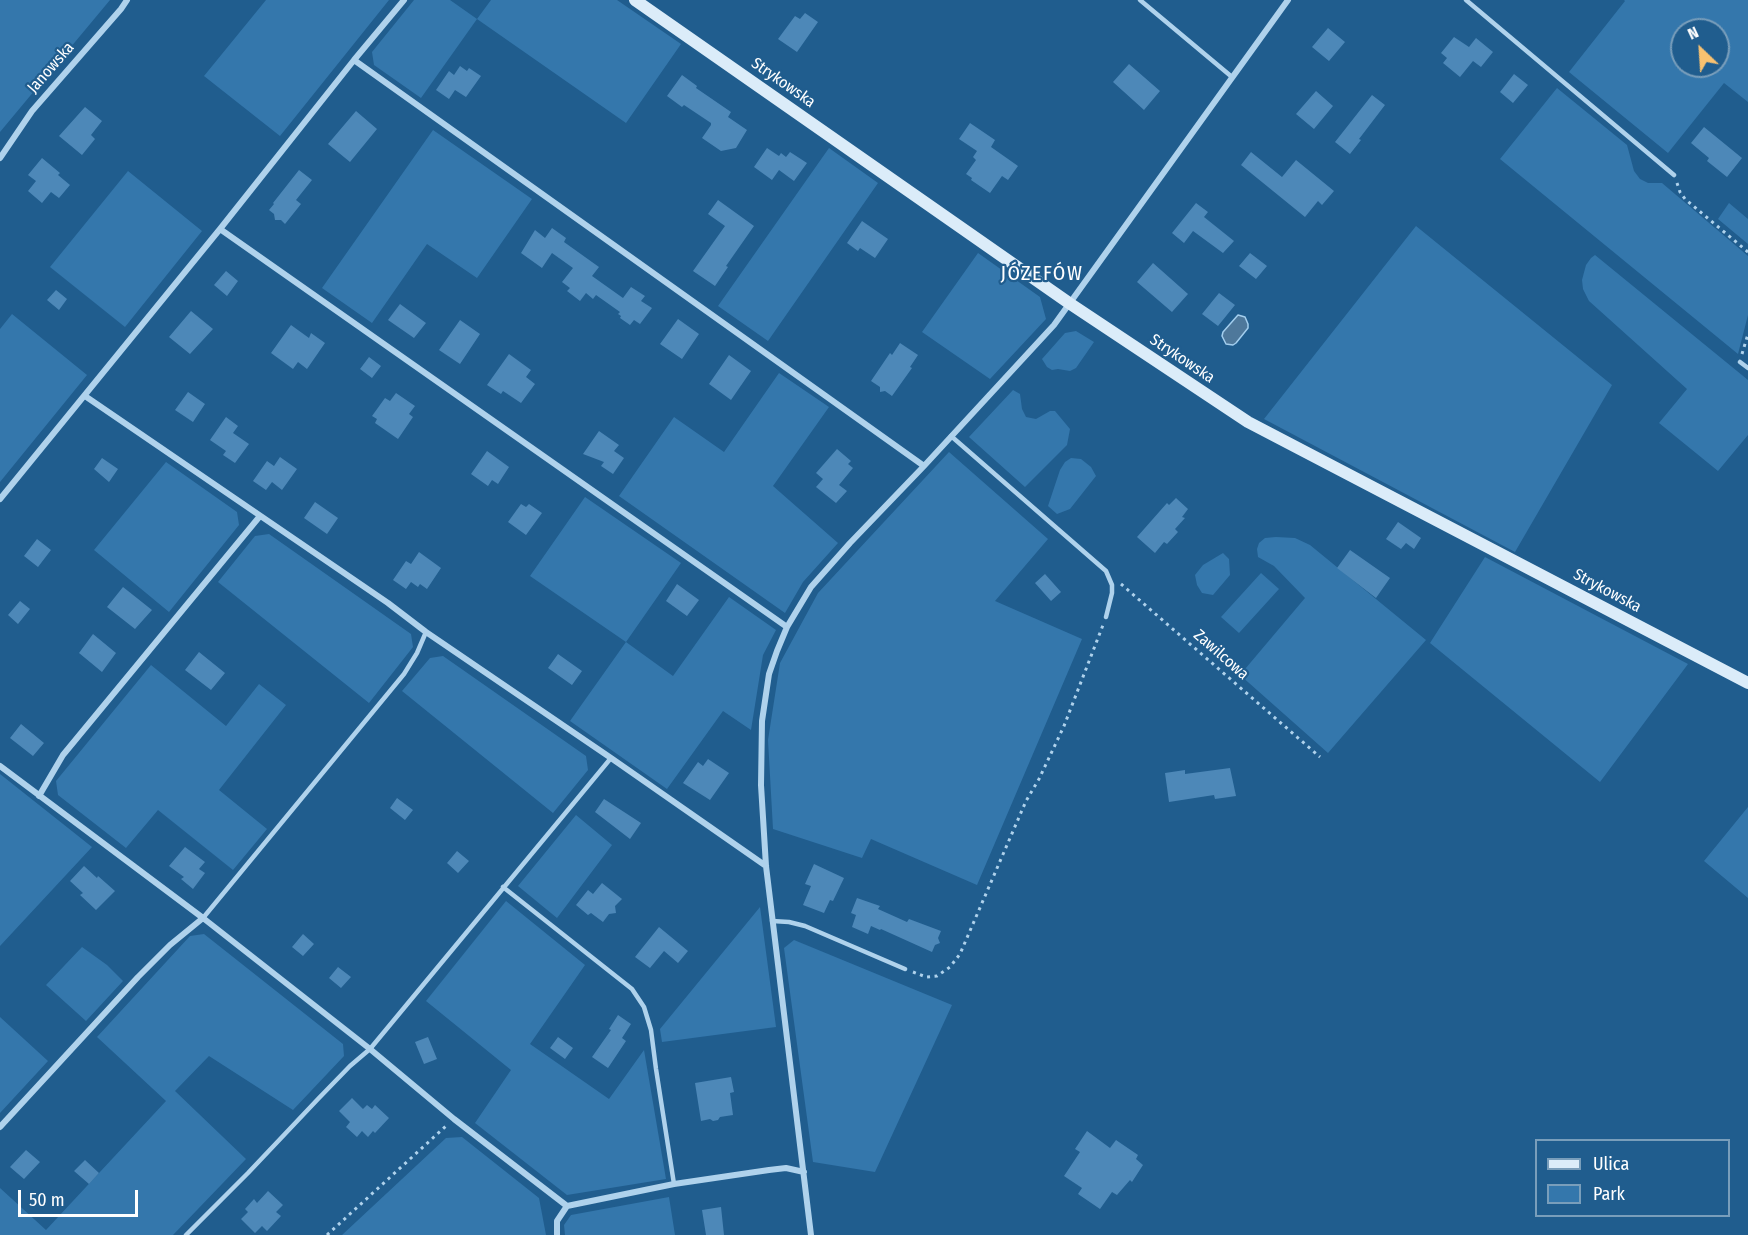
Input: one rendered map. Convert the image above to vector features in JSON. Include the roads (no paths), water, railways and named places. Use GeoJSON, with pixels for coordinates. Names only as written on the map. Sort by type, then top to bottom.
{"type":"FeatureCollection","features":[{"type":"Feature","properties":{"kind":"street","name":"Janowska"},"geometry":{"type":"LineString","coordinates":[[0,158],[32,111],[122,9],[127,0]]}},
{"type":"Feature","properties":{"kind":"street"},"geometry":{"type":"LineString","coordinates":[[0,499],[404,0]]}},
{"type":"Feature","properties":{"kind":"street","name":"Strykowska"},"geometry":{"type":"LineString","coordinates":[[635,0],[1069,303],[1248,422],[1748,683]]}},
{"type":"Feature","properties":{"kind":"street"},"geometry":{"type":"LineString","coordinates":[[811,1235],[766,866],[762,785],[762,721],[770,674],[787,627],[811,587],[1054,325],[1288,0]]}},
{"type":"Feature","properties":{"kind":"street"},"geometry":{"type":"LineString","coordinates":[[354,60],[924,466]]}},
{"type":"Feature","properties":{"kind":"street"},"geometry":{"type":"LineString","coordinates":[[220,229],[787,627]]}},
{"type":"Feature","properties":{"kind":"street"},"geometry":{"type":"LineString","coordinates":[[85,396],[766,866]]}},
{"type":"Feature","properties":{"kind":"street"},"geometry":{"type":"LineString","coordinates":[[39,796],[63,755],[260,516]]}},
{"type":"Feature","properties":{"kind":"street"},"geometry":{"type":"LineString","coordinates":[[0,766],[203,918],[370,1049],[454,1119],[567,1206]]}},
{"type":"Feature","properties":{"kind":"street"},"geometry":{"type":"LineString","coordinates":[[0,1127],[138,977],[170,945],[203,918]]}},
{"type":"Feature","properties":{"kind":"street"},"geometry":{"type":"LineString","coordinates":[[557,1235],[557,1221],[567,1206],[674,1184],[769,1170],[786,1168],[804,1172]]}},
{"type":"Feature","properties":{"kind":"lane"},"geometry":{"type":"LineString","coordinates":[[1140,0],[1232,78]]}},
{"type":"Feature","properties":{"kind":"lane"},"geometry":{"type":"LineString","coordinates":[[1466,0],[1674,175]]}},
{"type":"Feature","properties":{"kind":"lane"},"geometry":{"type":"LineString","coordinates":[[1740,362],[1748,368]]}},
{"type":"Feature","properties":{"kind":"lane"},"geometry":{"type":"LineString","coordinates":[[951,436],[1106,571],[1112,585],[1106,617]]}},
{"type":"Feature","properties":{"kind":"lane"},"geometry":{"type":"LineString","coordinates":[[203,918],[405,674],[426,632]]}},
{"type":"Feature","properties":{"kind":"lane"},"geometry":{"type":"LineString","coordinates":[[186,1235],[342,1074],[370,1049],[610,758]]}},
{"type":"Feature","properties":{"kind":"lane"},"geometry":{"type":"LineString","coordinates":[[503,887],[632,989],[644,1007],[651,1030],[674,1184]]}},
{"type":"Feature","properties":{"kind":"lane"},"geometry":{"type":"LineString","coordinates":[[772,921],[805,926],[905,969]]}},
{"type":"Feature","properties":{"kind":"district","name":"JÓZEFÓW"},"geometry":{"type":"Point","coordinates":[1042,274]}}]}
